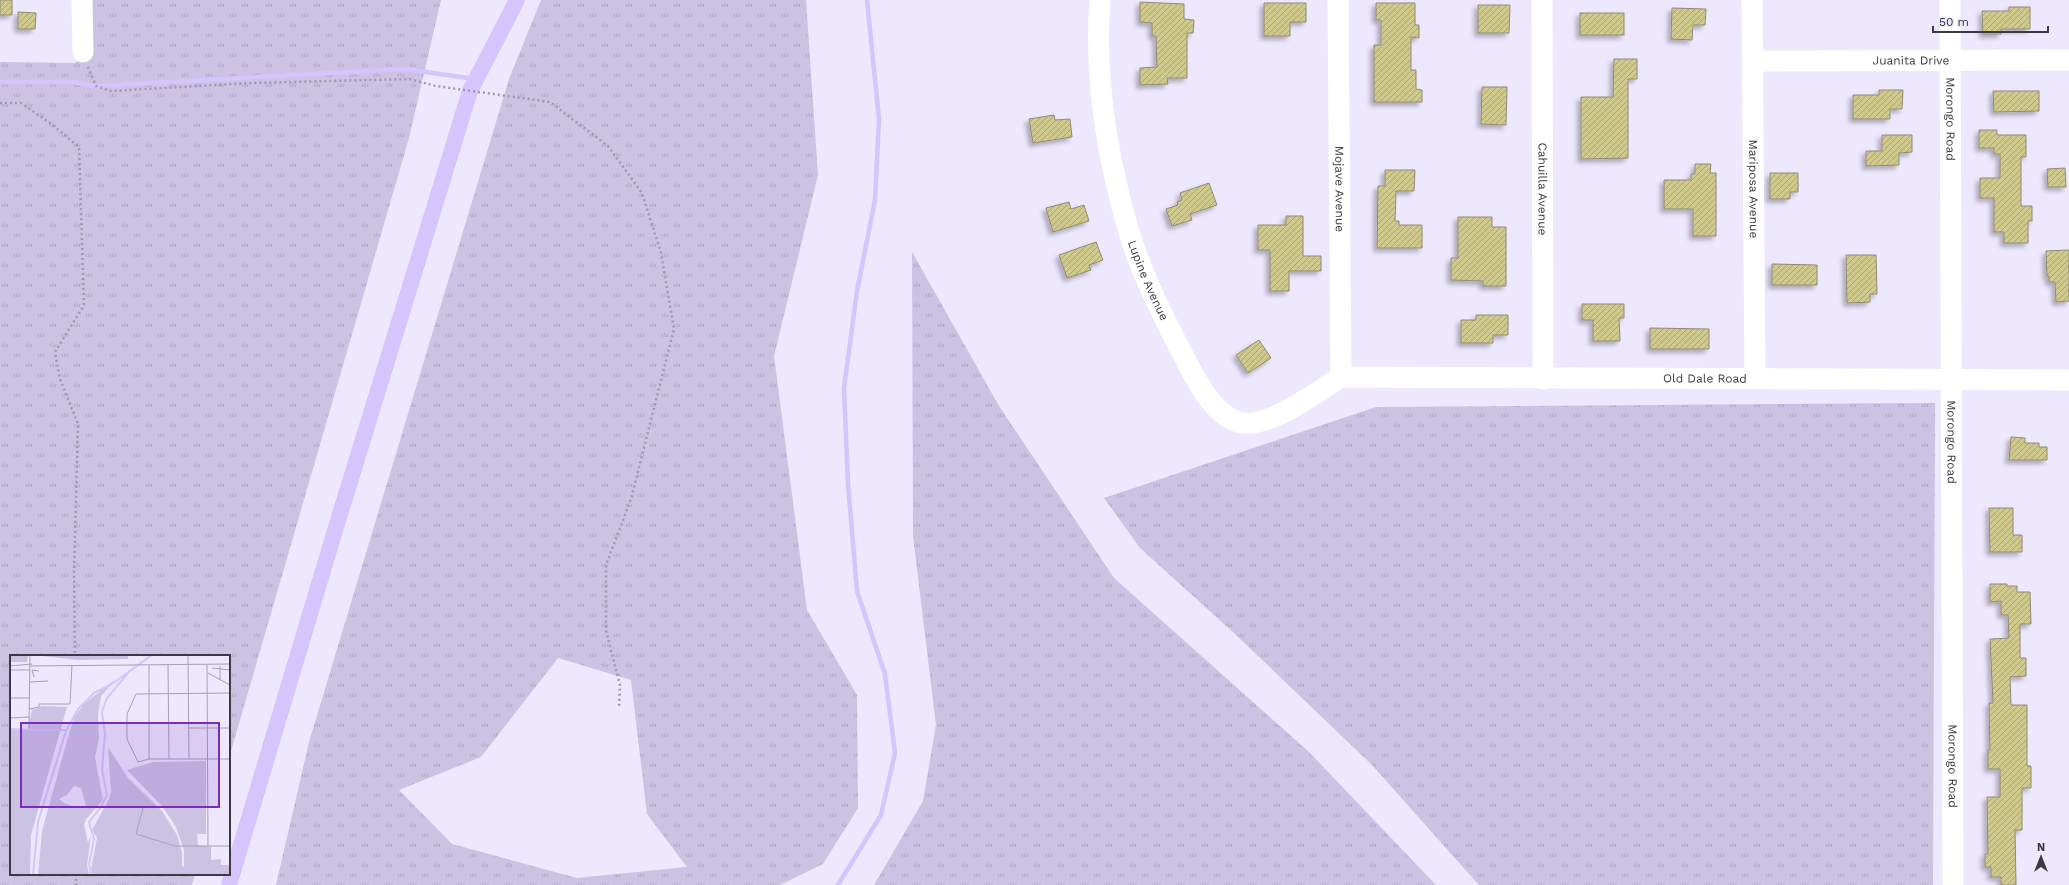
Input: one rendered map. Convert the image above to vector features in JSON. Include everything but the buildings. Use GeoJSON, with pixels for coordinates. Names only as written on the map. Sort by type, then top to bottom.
{"type":"FeatureCollection","features":[{"type":"Feature","properties":{"kind":"street"},"geometry":{"type":"LineString","coordinates":[[82,0],[83,52]]}},
{"type":"Feature","properties":{"kind":"street","name":"Lupine Avenue"},"geometry":{"type":"LineString","coordinates":[[1100,0],[1098,37],[1104,114],[1112,167],[1129,233],[1161,312],[1196,379],[1214,405],[1227,416],[1239,423],[1257,423],[1284,412],[1341,377]]}},
{"type":"Feature","properties":{"kind":"street","name":"Mojave Avenue"},"geometry":{"type":"LineString","coordinates":[[1338,0],[1341,377]]}},
{"type":"Feature","properties":{"kind":"street","name":"Cahuilla Avenue"},"geometry":{"type":"LineString","coordinates":[[1542,0],[1543,379]]}},
{"type":"Feature","properties":{"kind":"street","name":"Mariposa Avenue"},"geometry":{"type":"LineString","coordinates":[[1752,0],[1754,61],[1755,378]]}},
{"type":"Feature","properties":{"kind":"street","name":"Morongo Road"},"geometry":{"type":"LineString","coordinates":[[1950,0],[1952,272],[1950,379],[1953,885]]}},
{"type":"Feature","properties":{"kind":"street","name":"Juanita Drive"},"geometry":{"type":"LineString","coordinates":[[1754,61],[2069,60]]}},
{"type":"Feature","properties":{"kind":"street","name":"Old Dale Road"},"geometry":{"type":"LineString","coordinates":[[1341,377],[2069,380]]}},
{"type":"Feature","properties":{"kind":"path"},"geometry":{"type":"LineString","coordinates":[[83,52],[96,86],[111,91],[244,83],[409,79],[436,86],[550,102],[608,146],[642,193],[661,252],[674,329],[631,499],[606,564],[606,630],[620,685],[619,708]]}},
{"type":"Feature","properties":{"kind":"path"},"geometry":{"type":"LineString","coordinates":[[0,103],[21,103],[50,123],[79,147],[84,305],[55,352],[60,379],[78,424],[74,574],[75,655]]}},
{"type":"Feature","properties":{"kind":"green space"},"geometry":{"type":"Polygon","coordinates":[[[92,0],[441,0],[409,138],[230,755],[230,655],[10,655],[10,875],[195,875],[192,885],[0,885],[0,62],[75,63],[91,51],[92,0]]]}},
{"type":"Feature","properties":{"kind":"green space"},"geometry":{"type":"Polygon","coordinates":[[[541,0],[806,0],[818,175],[774,356],[807,610],[857,695],[858,808],[823,864],[780,885],[276,885],[309,742],[509,79],[541,0]],[[558,658],[481,757],[399,790],[452,844],[577,878],[687,867],[647,814],[631,680],[558,658]]]}},
{"type":"Feature","properties":{"kind":"green space"},"geometry":{"type":"Polygon","coordinates":[[[912,252],[999,406],[1114,578],[1309,752],[1436,885],[874,885],[923,801],[936,725],[913,536],[912,252]]]}},
{"type":"Feature","properties":{"kind":"green space"},"geometry":{"type":"Polygon","coordinates":[[[1935,403],[1933,885],[1479,885],[1371,764],[1234,633],[1140,548],[1104,498],[1376,407],[1935,403]]]}},
{"type":"Feature","properties":{"kind":"waterway"},"geometry":{"type":"LineString","coordinates":[[229,885],[333,537],[470,91],[517,0]]}},
{"type":"Feature","properties":{"kind":"waterway"},"geometry":{"type":"LineString","coordinates":[[838,885],[881,815],[895,753],[885,674],[857,591],[848,484],[844,388],[857,291],[875,200],[879,119],[867,0]]}},
{"type":"Feature","properties":{"kind":"waterway"},"geometry":{"type":"LineString","coordinates":[[0,82],[74,82],[96,86],[405,69],[475,79]]}}]}
